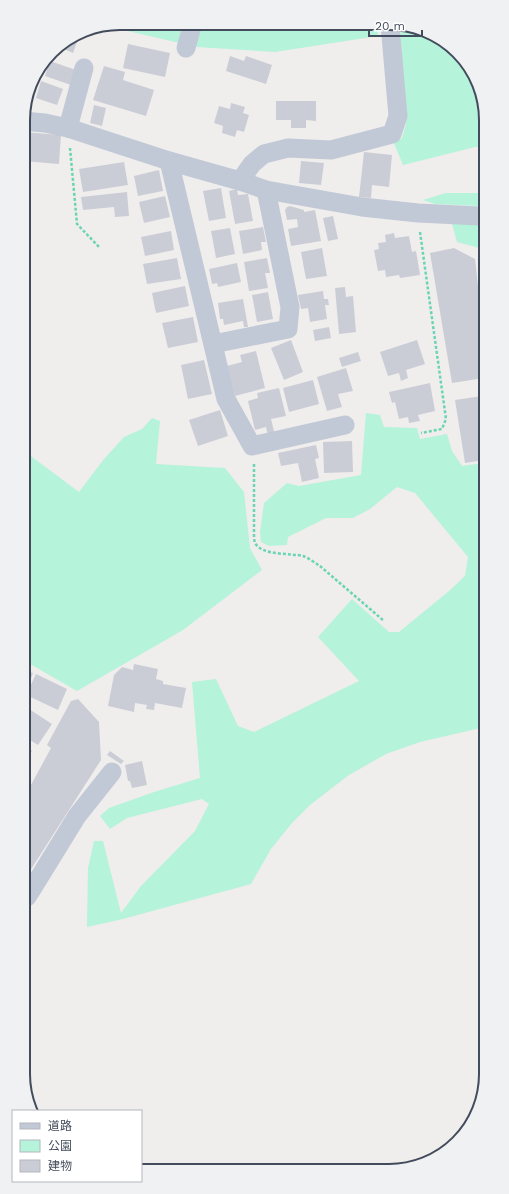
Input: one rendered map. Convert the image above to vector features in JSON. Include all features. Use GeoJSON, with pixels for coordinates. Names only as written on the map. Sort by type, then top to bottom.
{"type":"FeatureCollection","features":[{"type":"Feature","properties":{"kind":"street"},"geometry":{"type":"LineString","coordinates":[[186,48],[191,30]]}},
{"type":"Feature","properties":{"kind":"street"},"geometry":{"type":"LineString","coordinates":[[240,181],[252,164],[264,154],[288,148],[331,150],[392,134],[398,116],[390,30]]}},
{"type":"Feature","properties":{"kind":"street"},"geometry":{"type":"LineString","coordinates":[[68,128],[84,68]]}},
{"type":"Feature","properties":{"kind":"street"},"geometry":{"type":"LineString","coordinates":[[30,122],[68,128],[169,161],[266,190],[362,207],[418,213],[479,215]]}},
{"type":"Feature","properties":{"kind":"street"},"geometry":{"type":"LineString","coordinates":[[169,161],[226,399],[252,446],[345,425]]}},
{"type":"Feature","properties":{"kind":"street"},"geometry":{"type":"LineString","coordinates":[[214,344],[288,329],[290,307],[266,190]]}},
{"type":"Feature","properties":{"kind":"street"},"geometry":{"type":"LineString","coordinates":[[30,892],[77,816],[112,772]]}},
{"type":"Feature","properties":{"kind":"path"},"geometry":{"type":"LineString","coordinates":[[68,128],[77,224],[100,248]]}},
{"type":"Feature","properties":{"kind":"path"},"geometry":{"type":"LineString","coordinates":[[418,213],[446,419],[442,429],[421,433]]}},
{"type":"Feature","properties":{"kind":"path"},"geometry":{"type":"LineString","coordinates":[[252,446],[254,473],[254,533],[255,542],[258,546],[265,551],[304,556],[320,566],[384,621]]}},
{"type":"Feature","properties":{"kind":"green space"},"geometry":{"type":"Polygon","coordinates":[[[123,30],[377,30],[378,36],[275,52],[197,47],[123,30]]]}},
{"type":"Feature","properties":{"kind":"green space"},"geometry":{"type":"Polygon","coordinates":[[[400,31],[418,35],[434,42],[453,56],[467,75],[476,97],[478,108],[479,147],[403,165],[394,143],[402,138],[406,124],[400,31]]]}},
{"type":"Feature","properties":{"kind":"green space"},"geometry":{"type":"Polygon","coordinates":[[[446,193],[479,193],[478,206],[435,204],[423,200],[446,193]]]}},
{"type":"Feature","properties":{"kind":"green space"},"geometry":{"type":"Polygon","coordinates":[[[479,222],[479,248],[457,242],[452,224],[479,222]]]}},
{"type":"Feature","properties":{"kind":"green space"},"geometry":{"type":"Polygon","coordinates":[[[366,413],[380,415],[384,427],[417,428],[420,439],[447,434],[452,451],[462,466],[479,464],[479,728],[420,742],[386,754],[349,775],[310,805],[292,823],[271,849],[251,884],[123,919],[87,927],[88,868],[94,841],[103,841],[121,913],[141,886],[195,831],[209,804],[202,799],[127,818],[110,829],[100,816],[109,808],[200,778],[192,682],[216,679],[238,726],[254,732],[359,681],[318,637],[352,599],[389,632],[399,632],[465,576],[468,557],[415,493],[397,487],[370,509],[353,518],[326,518],[288,537],[287,545],[269,546],[261,542],[260,532],[264,503],[287,483],[299,486],[361,475],[366,413]]]}},
{"type":"Feature","properties":{"kind":"green space"},"geometry":{"type":"Polygon","coordinates":[[[152,418],[160,421],[156,464],[225,468],[244,492],[250,548],[262,570],[183,630],[77,691],[30,664],[30,455],[79,492],[104,459],[124,437],[142,429],[152,418]]]}},
{"type":"Feature","properties":{"kind":"building"},"geometry":{"type":"Polygon","coordinates":[[[77,41],[73,53],[65,49],[77,41]]]}},
{"type":"Feature","properties":{"kind":"building"},"geometry":{"type":"Polygon","coordinates":[[[128,44],[170,53],[165,77],[123,68],[128,44]]]}},
{"type":"Feature","properties":{"kind":"building"},"geometry":{"type":"Polygon","coordinates":[[[230,56],[244,61],[246,56],[272,65],[266,84],[226,71],[230,56]]]}},
{"type":"Feature","properties":{"kind":"building"},"geometry":{"type":"Polygon","coordinates":[[[52,62],[76,70],[71,85],[45,76],[52,62]]]}},
{"type":"Feature","properties":{"kind":"building"},"geometry":{"type":"Polygon","coordinates":[[[104,66],[125,72],[123,80],[154,90],[146,116],[93,100],[104,66]]]}},
{"type":"Feature","properties":{"kind":"building"},"geometry":{"type":"Polygon","coordinates":[[[41,81],[63,89],[57,105],[36,98],[41,81]]]}},
{"type":"Feature","properties":{"kind":"building"},"geometry":{"type":"Polygon","coordinates":[[[276,101],[316,101],[316,121],[306,120],[306,128],[291,128],[291,120],[276,120],[276,101]]]}},
{"type":"Feature","properties":{"kind":"building"},"geometry":{"type":"Polygon","coordinates":[[[231,103],[245,107],[243,113],[249,115],[244,132],[237,130],[235,137],[222,133],[223,126],[214,123],[219,106],[230,109],[231,103]]]}},
{"type":"Feature","properties":{"kind":"building"},"geometry":{"type":"Polygon","coordinates":[[[94,105],[106,108],[102,126],[90,123],[94,105]]]}},
{"type":"Feature","properties":{"kind":"building"},"geometry":{"type":"Polygon","coordinates":[[[30,133],[61,135],[59,164],[30,162],[30,133]]]}},
{"type":"Feature","properties":{"kind":"building"},"geometry":{"type":"Polygon","coordinates":[[[364,152],[392,155],[389,187],[372,185],[371,198],[359,197],[364,152]]]}},
{"type":"Feature","properties":{"kind":"building"},"geometry":{"type":"Polygon","coordinates":[[[301,161],[324,163],[321,185],[299,183],[301,161]]]}},
{"type":"Feature","properties":{"kind":"building"},"geometry":{"type":"Polygon","coordinates":[[[124,162],[128,185],[83,192],[79,169],[124,162]]]}},
{"type":"Feature","properties":{"kind":"building"},"geometry":{"type":"Polygon","coordinates":[[[159,170],[163,191],[138,196],[134,176],[159,170]]]}},
{"type":"Feature","properties":{"kind":"building"},"geometry":{"type":"Polygon","coordinates":[[[221,188],[226,218],[209,221],[203,191],[221,188]]]}},
{"type":"Feature","properties":{"kind":"building"},"geometry":{"type":"Polygon","coordinates":[[[237,189],[238,195],[248,194],[253,221],[235,224],[229,191],[237,189]]]}},
{"type":"Feature","properties":{"kind":"building"},"geometry":{"type":"Polygon","coordinates":[[[127,192],[129,216],[115,217],[114,207],[83,210],[81,197],[127,192]]]}},
{"type":"Feature","properties":{"kind":"building"},"geometry":{"type":"Polygon","coordinates":[[[165,196],[170,217],[144,223],[139,202],[165,196]]]}},
{"type":"Feature","properties":{"kind":"building"},"geometry":{"type":"Polygon","coordinates":[[[290,206],[304,210],[304,212],[315,210],[321,241],[291,246],[288,229],[298,227],[297,219],[287,220],[285,210],[290,206]]]}},
{"type":"Feature","properties":{"kind":"building"},"geometry":{"type":"Polygon","coordinates":[[[333,216],[338,239],[328,241],[323,218],[333,216]]]}},
{"type":"Feature","properties":{"kind":"building"},"geometry":{"type":"Polygon","coordinates":[[[263,227],[266,242],[261,242],[262,250],[243,254],[239,231],[263,227]]]}},
{"type":"Feature","properties":{"kind":"building"},"geometry":{"type":"Polygon","coordinates":[[[230,228],[235,254],[216,258],[211,231],[230,228]]]}},
{"type":"Feature","properties":{"kind":"building"},"geometry":{"type":"Polygon","coordinates":[[[171,231],[174,250],[145,256],[141,237],[171,231]]]}},
{"type":"Feature","properties":{"kind":"building"},"geometry":{"type":"Polygon","coordinates":[[[394,233],[395,238],[409,236],[412,252],[416,251],[420,275],[400,278],[399,275],[386,277],[385,270],[378,271],[374,250],[379,249],[378,243],[386,242],[385,235],[394,233]]]}},
{"type":"Feature","properties":{"kind":"building"},"geometry":{"type":"Polygon","coordinates":[[[322,248],[327,276],[306,279],[301,252],[322,248]]]}},
{"type":"Feature","properties":{"kind":"building"},"geometry":{"type":"Polygon","coordinates":[[[454,248],[475,259],[479,295],[479,379],[452,383],[430,253],[454,248]]]}},
{"type":"Feature","properties":{"kind":"building"},"geometry":{"type":"Polygon","coordinates":[[[177,258],[181,279],[147,284],[143,264],[177,258]]]}},
{"type":"Feature","properties":{"kind":"building"},"geometry":{"type":"Polygon","coordinates":[[[267,258],[270,273],[265,273],[268,288],[249,291],[244,262],[267,258]]]}},
{"type":"Feature","properties":{"kind":"building"},"geometry":{"type":"Polygon","coordinates":[[[237,263],[241,282],[218,287],[217,283],[212,284],[209,269],[237,263]]]}},
{"type":"Feature","properties":{"kind":"building"},"geometry":{"type":"Polygon","coordinates":[[[185,286],[189,306],[156,313],[152,293],[185,286]]]}},
{"type":"Feature","properties":{"kind":"building"},"geometry":{"type":"Polygon","coordinates":[[[345,287],[346,297],[353,296],[356,332],[339,334],[335,288],[345,287]]]}},
{"type":"Feature","properties":{"kind":"building"},"geometry":{"type":"Polygon","coordinates":[[[323,291],[324,299],[328,299],[329,305],[325,305],[327,319],[310,322],[308,308],[301,309],[298,295],[323,291]]]}},
{"type":"Feature","properties":{"kind":"building"},"geometry":{"type":"Polygon","coordinates":[[[268,292],[273,319],[257,322],[252,295],[268,292]]]}},
{"type":"Feature","properties":{"kind":"building"},"geometry":{"type":"Polygon","coordinates":[[[243,299],[248,327],[244,327],[243,321],[224,325],[223,319],[220,319],[218,303],[243,299]]]}},
{"type":"Feature","properties":{"kind":"building"},"geometry":{"type":"Polygon","coordinates":[[[193,317],[198,342],[168,348],[162,323],[193,317]]]}},
{"type":"Feature","properties":{"kind":"building"},"geometry":{"type":"Polygon","coordinates":[[[329,327],[331,338],[315,341],[313,330],[329,327]]]}},
{"type":"Feature","properties":{"kind":"building"},"geometry":{"type":"Polygon","coordinates":[[[291,340],[303,372],[284,380],[271,348],[291,340]]]}},
{"type":"Feature","properties":{"kind":"building"},"geometry":{"type":"Polygon","coordinates":[[[417,340],[425,364],[406,370],[408,378],[401,381],[399,373],[388,376],[380,352],[417,340]]]}},
{"type":"Feature","properties":{"kind":"building"},"geometry":{"type":"Polygon","coordinates":[[[256,351],[265,388],[235,396],[227,366],[242,362],[240,355],[256,351]]]}},
{"type":"Feature","properties":{"kind":"building"},"geometry":{"type":"Polygon","coordinates":[[[358,352],[361,361],[342,367],[339,358],[358,352]]]}},
{"type":"Feature","properties":{"kind":"building"},"geometry":{"type":"Polygon","coordinates":[[[204,360],[212,394],[188,399],[181,365],[204,360]]]}},
{"type":"Feature","properties":{"kind":"building"},"geometry":{"type":"Polygon","coordinates":[[[346,368],[353,391],[338,394],[342,407],[327,411],[317,377],[346,368]]]}},
{"type":"Feature","properties":{"kind":"building"},"geometry":{"type":"Polygon","coordinates":[[[313,380],[319,404],[289,412],[283,388],[313,380]]]}},
{"type":"Feature","properties":{"kind":"building"},"geometry":{"type":"Polygon","coordinates":[[[430,383],[435,411],[418,415],[420,421],[409,423],[408,417],[399,419],[395,402],[392,403],[389,392],[430,383]]]}},
{"type":"Feature","properties":{"kind":"building"},"geometry":{"type":"Polygon","coordinates":[[[279,388],[286,416],[271,419],[275,435],[268,436],[266,427],[255,430],[248,401],[258,398],[257,393],[279,388]]]}},
{"type":"Feature","properties":{"kind":"building"},"geometry":{"type":"Polygon","coordinates":[[[479,396],[479,461],[465,463],[455,400],[479,396]]]}},
{"type":"Feature","properties":{"kind":"building"},"geometry":{"type":"Polygon","coordinates":[[[220,410],[228,436],[198,446],[189,420],[220,410]]]}},
{"type":"Feature","properties":{"kind":"building"},"geometry":{"type":"Polygon","coordinates":[[[352,441],[353,472],[324,473],[323,442],[352,441]]]}},
{"type":"Feature","properties":{"kind":"building"},"geometry":{"type":"Polygon","coordinates":[[[316,445],[319,458],[315,459],[319,478],[302,482],[298,463],[281,466],[278,453],[316,445]]]}},
{"type":"Feature","properties":{"kind":"building"},"geometry":{"type":"Polygon","coordinates":[[[134,664],[158,669],[156,679],[163,681],[163,684],[186,688],[182,708],[155,703],[154,710],[146,709],[147,705],[135,703],[134,712],[108,706],[114,675],[122,667],[133,670],[134,664]]]}},
{"type":"Feature","properties":{"kind":"building"},"geometry":{"type":"Polygon","coordinates":[[[30,672],[33,673],[30,681],[30,672]]]}},
{"type":"Feature","properties":{"kind":"building"},"geometry":{"type":"Polygon","coordinates":[[[36,674],[67,689],[58,710],[30,697],[30,687],[36,674]]]}},
{"type":"Feature","properties":{"kind":"building"},"geometry":{"type":"Polygon","coordinates":[[[78,699],[99,722],[101,760],[30,871],[30,787],[51,748],[47,745],[71,701],[78,699]]]}},
{"type":"Feature","properties":{"kind":"building"},"geometry":{"type":"Polygon","coordinates":[[[30,710],[52,724],[38,745],[30,740],[30,710]]]}},
{"type":"Feature","properties":{"kind":"building"},"geometry":{"type":"Polygon","coordinates":[[[110,751],[124,761],[121,764],[107,755],[110,751]]]}},
{"type":"Feature","properties":{"kind":"building"},"geometry":{"type":"Polygon","coordinates":[[[142,761],[147,785],[132,788],[130,781],[128,781],[125,765],[142,761]]]}}]}
